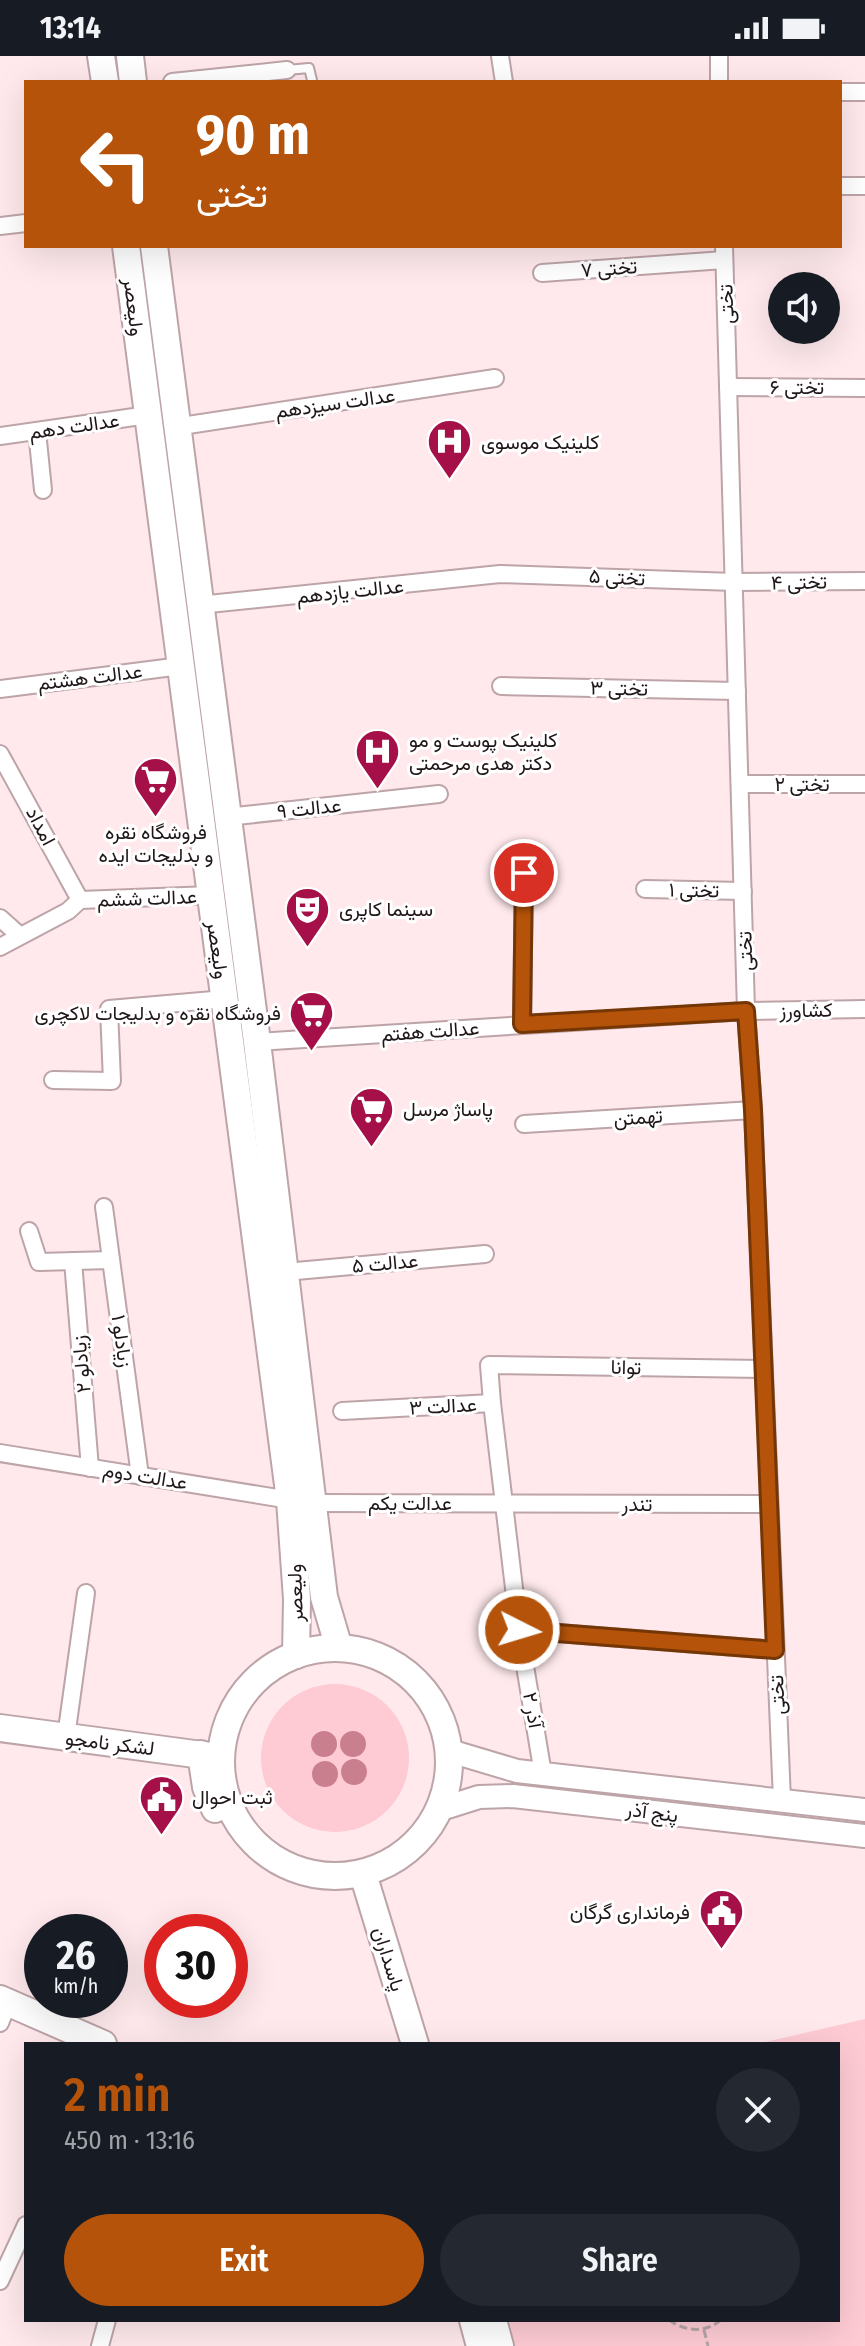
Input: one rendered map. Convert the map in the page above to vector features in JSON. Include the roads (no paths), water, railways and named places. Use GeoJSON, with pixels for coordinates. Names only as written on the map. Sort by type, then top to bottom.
{"type":"FeatureCollection","features":[{"type":"Feature","properties":{"kind":"main road"},"geometry":{"type":"LineString","coordinates":[[101,56],[105,80]]}},
{"type":"Feature","properties":{"kind":"main road"},"geometry":{"type":"LineString","coordinates":[[130,56],[133,80]]}},
{"type":"Feature","properties":{"kind":"main road","name":"ولیعصر"},"geometry":{"type":"LineString","coordinates":[[126,248],[225,999],[302,1502],[339,1648]]}},
{"type":"Feature","properties":{"kind":"main road","name":"ولیعصر"},"geometry":{"type":"LineString","coordinates":[[154,248],[285,1272],[302,1502],[296,1655]]}},
{"type":"Feature","properties":{"kind":"main road"},"geometry":{"type":"LineString","coordinates":[[339,1648],[375,1655],[392,1662],[420,1685],[440,1716],[450,1751],[447,1790],[441,1809],[422,1838],[395,1861],[365,1880],[305,1873],[287,1866],[263,1850],[243,1830],[233,1813],[211,1756],[247,1689],[269,1668],[296,1655],[339,1648]]}},
{"type":"Feature","properties":{"kind":"main road","name":"لشکر نامجو"},"geometry":{"type":"LineString","coordinates":[[0,1728],[211,1756]]}},
{"type":"Feature","properties":{"kind":"main road","name":"پنج آذر"},"geometry":{"type":"LineString","coordinates":[[450,1751],[517,1771],[865,1810]]}},
{"type":"Feature","properties":{"kind":"main road","name":"پنج آذر"},"geometry":{"type":"LineString","coordinates":[[441,1809],[479,1797],[513,1796],[865,1836]]}},
{"type":"Feature","properties":{"kind":"main road","name":"پاسداران"},"geometry":{"type":"LineString","coordinates":[[365,1880],[414,2042]]}},
{"type":"Feature","properties":{"kind":"main road"},"geometry":{"type":"LineString","coordinates":[[3,2008],[97,2042]]}},
{"type":"Feature","properties":{"kind":"main road"},"geometry":{"type":"LineString","coordinates":[[474,2322],[480,2346]]}},
{"type":"Feature","properties":{"kind":"main road"},"geometry":{"type":"LineString","coordinates":[[494,2322],[500,2346]]}},
{"type":"Feature","properties":{"kind":"street"},"geometry":{"type":"LineString","coordinates":[[500,56],[504,80]]}},
{"type":"Feature","properties":{"kind":"street"},"geometry":{"type":"LineString","coordinates":[[719,56],[719,80]]}},
{"type":"Feature","properties":{"kind":"street"},"geometry":{"type":"LineString","coordinates":[[191,80],[287,70]]}},
{"type":"Feature","properties":{"kind":"street"},"geometry":{"type":"LineString","coordinates":[[842,92],[865,92]]}},
{"type":"Feature","properties":{"kind":"street"},"geometry":{"type":"LineString","coordinates":[[842,186],[865,186]]}},
{"type":"Feature","properties":{"kind":"street"},"geometry":{"type":"LineString","coordinates":[[0,226],[24,223]]}},
{"type":"Feature","properties":{"kind":"street","name":"تختی ۷"},"geometry":{"type":"LineString","coordinates":[[542,273],[724,253]]}},
{"type":"Feature","properties":{"kind":"street","name":"تختی"},"geometry":{"type":"LineString","coordinates":[[724,253],[746,1011],[753,1110],[782,1800]]}},
{"type":"Feature","properties":{"kind":"street","name":"عدالت سیزدهم"},"geometry":{"type":"LineString","coordinates":[[175,427],[495,378]]}},
{"type":"Feature","properties":{"kind":"street","name":"تختی ۶"},"geometry":{"type":"LineString","coordinates":[[728,387],[865,388]]}},
{"type":"Feature","properties":{"kind":"street","name":"عدالت دهم"},"geometry":{"type":"LineString","coordinates":[[0,436],[148,415]]}},
{"type":"Feature","properties":{"kind":"street"},"geometry":{"type":"LineString","coordinates":[[37,431],[43,490]]}},
{"type":"Feature","properties":{"kind":"street","name":"۵ تختی"},"geometry":{"type":"LineString","coordinates":[[500,574],[734,582]]}},
{"type":"Feature","properties":{"kind":"street","name":"عدالت یازدهم"},"geometry":{"type":"LineString","coordinates":[[199,605],[500,574]]}},
{"type":"Feature","properties":{"kind":"street","name":"تختی ۴"},"geometry":{"type":"LineString","coordinates":[[734,582],[865,581]]}},
{"type":"Feature","properties":{"kind":"street","name":"عدالت هشتم"},"geometry":{"type":"LineString","coordinates":[[0,689],[181,666]]}},
{"type":"Feature","properties":{"kind":"street","name":"تختی ۳"},"geometry":{"type":"LineString","coordinates":[[501,686],[737,691]]}},
{"type":"Feature","properties":{"kind":"street","name":"امداد"},"geometry":{"type":"LineString","coordinates":[[0,754],[80,900]]}},
{"type":"Feature","properties":{"kind":"street","name":"تختی ۲"},"geometry":{"type":"LineString","coordinates":[[740,784],[865,784]]}},
{"type":"Feature","properties":{"kind":"street","name":"عدالت ۹"},"geometry":{"type":"LineString","coordinates":[[227,817],[439,794]]}},
{"type":"Feature","properties":{"kind":"street"},"geometry":{"type":"LineString","coordinates":[[522,1024],[524,873]]}},
{"type":"Feature","properties":{"kind":"street","name":"۱ تختی"},"geometry":{"type":"LineString","coordinates":[[645,889],[743,891]]}},
{"type":"Feature","properties":{"kind":"street","name":"عدالت ششم"},"geometry":{"type":"LineString","coordinates":[[0,947],[68,911],[80,900],[211,895]]}},
{"type":"Feature","properties":{"kind":"street"},"geometry":{"type":"LineString","coordinates":[[0,918],[19,935]]}},
{"type":"Feature","properties":{"kind":"street"},"geometry":{"type":"LineString","coordinates":[[53,1080],[112,1081],[109,1009],[225,999]]}},
{"type":"Feature","properties":{"kind":"street","name":"کشاورز"},"geometry":{"type":"LineString","coordinates":[[746,1011],[865,1009]]}},
{"type":"Feature","properties":{"kind":"street","name":"عدالت هفتم"},"geometry":{"type":"LineString","coordinates":[[257,1042],[746,1011]]}},
{"type":"Feature","properties":{"kind":"street","name":"تهمتن"},"geometry":{"type":"LineString","coordinates":[[524,1124],[753,1110]]}},
{"type":"Feature","properties":{"kind":"street","name":"زیادلو ۱"},"geometry":{"type":"LineString","coordinates":[[104,1207],[140,1476]]}},
{"type":"Feature","properties":{"kind":"street"},"geometry":{"type":"LineString","coordinates":[[29,1231],[39,1262],[111,1260]]}},
{"type":"Feature","properties":{"kind":"street","name":"عدالت ۵"},"geometry":{"type":"LineString","coordinates":[[285,1272],[485,1254]]}},
{"type":"Feature","properties":{"kind":"street","name":"زیادلو ۲"},"geometry":{"type":"LineString","coordinates":[[73,1261],[90,1468]]}},
{"type":"Feature","properties":{"kind":"street","name":"توانا"},"geometry":{"type":"LineString","coordinates":[[492,1403],[489,1365],[763,1369]]}},
{"type":"Feature","properties":{"kind":"street","name":"عدالت ۳"},"geometry":{"type":"LineString","coordinates":[[342,1411],[492,1403],[505,1503]]}},
{"type":"Feature","properties":{"kind":"street","name":"عدالت دوم"},"geometry":{"type":"LineString","coordinates":[[0,1453],[302,1502]]}},
{"type":"Feature","properties":{"kind":"street","name":"عدالت یکم"},"geometry":{"type":"LineString","coordinates":[[302,1502],[505,1503]]}},
{"type":"Feature","properties":{"kind":"street","name":"تندر"},"geometry":{"type":"LineString","coordinates":[[505,1503],[769,1504]]}},
{"type":"Feature","properties":{"kind":"street","name":"۲ آذر"},"geometry":{"type":"LineString","coordinates":[[505,1503],[519,1630],[543,1774]]}},
{"type":"Feature","properties":{"kind":"street"},"geometry":{"type":"LineString","coordinates":[[66,1737],[86,1593]]}},
{"type":"Feature","properties":{"kind":"street"},"geometry":{"type":"LineString","coordinates":[[519,1630],[775,1650]]}},
{"type":"Feature","properties":{"kind":"street"},"geometry":{"type":"LineString","coordinates":[[0,2281],[6,2254],[24,2228]]}},
{"type":"Feature","properties":{"kind":"street"},"geometry":{"type":"LineString","coordinates":[[100,2346],[106,2322]]}},
{"type":"Feature","properties":{"kind":"lane"},"geometry":{"type":"LineString","coordinates":[[287,70],[309,68],[312,80]]}},
{"type":"Feature","properties":{"kind":"place","name":"کلینیک موسوی"},"geometry":{"type":"Point","coordinates":[450,481]}},
{"type":"Feature","properties":{"kind":"place","name":"کلینیک پوست و مو دکتر هدی مرحمتی"},"geometry":{"type":"Point","coordinates":[378,791]}},
{"type":"Feature","properties":{"kind":"place","name":"فروشگاه نقره و بدلیجات ایده"},"geometry":{"type":"Point","coordinates":[156,819]}},
{"type":"Feature","properties":{"kind":"place","name":"سینما کاپری"},"geometry":{"type":"Point","coordinates":[308,948]}},
{"type":"Feature","properties":{"kind":"place","name":"فروشگاه نقره و بدلیجات لاکچری"},"geometry":{"type":"Point","coordinates":[312,1052]}},
{"type":"Feature","properties":{"kind":"place","name":"پاساژ مرسل"},"geometry":{"type":"Point","coordinates":[372,1148]}},
{"type":"Feature","properties":{"kind":"place","name":"ثبت احوال"},"geometry":{"type":"Point","coordinates":[161,1836]}},
{"type":"Feature","properties":{"kind":"place","name":"فرمانداری گرگان"},"geometry":{"type":"Point","coordinates":[721,1951]}}]}
